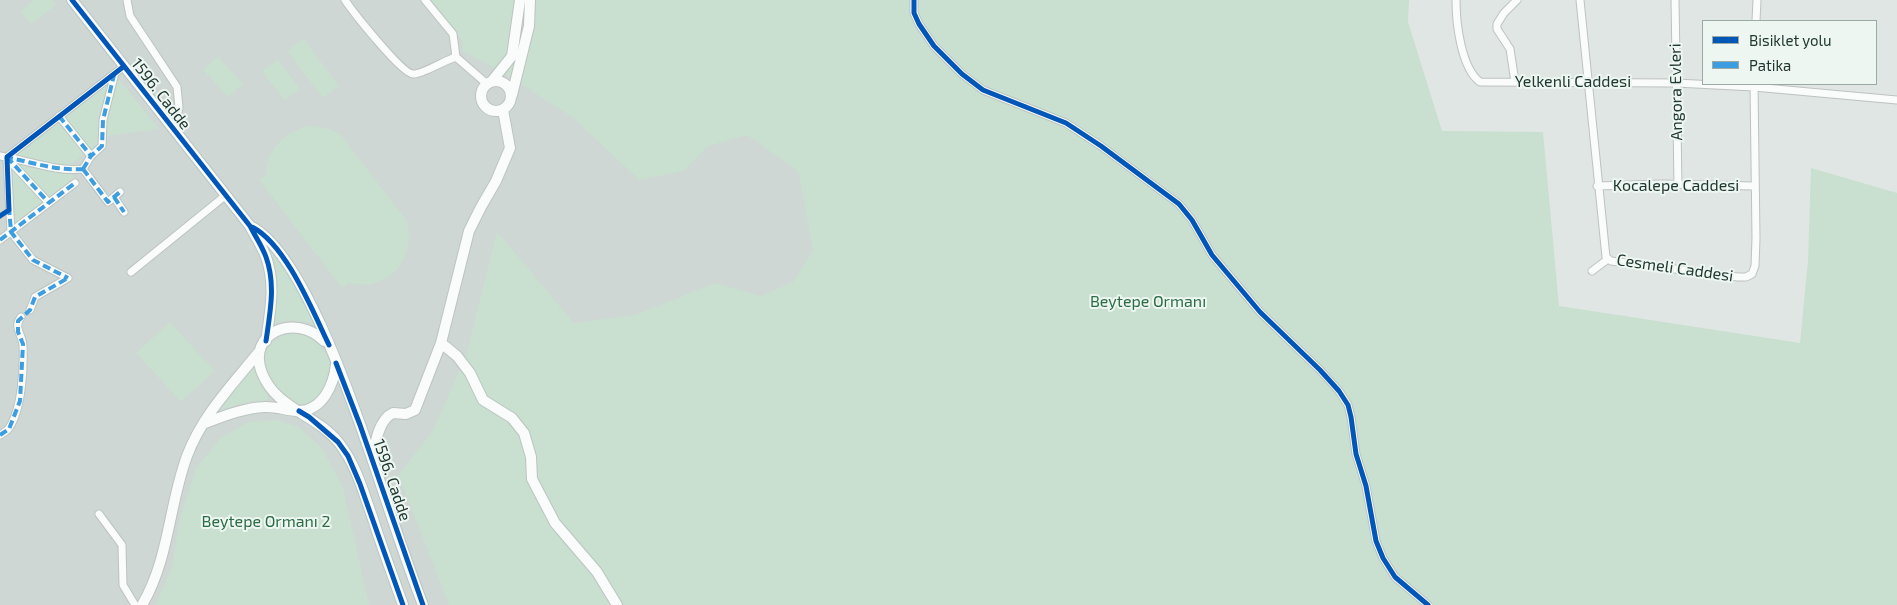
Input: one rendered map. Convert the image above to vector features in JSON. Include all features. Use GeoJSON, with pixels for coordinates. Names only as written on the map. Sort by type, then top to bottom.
{"type":"FeatureCollection","features":[{"type":"Feature","properties":{"kind":"main road","name":"1596. Cadde"},"geometry":{"type":"LineString","coordinates":[[72,0],[119,70],[173,130],[250,226],[266,258],[272,284],[272,305],[266,341]]}},
{"type":"Feature","properties":{"kind":"main road"},"geometry":{"type":"LineString","coordinates":[[520,0],[512,56],[482,92],[484,106],[493,111],[503,110],[510,102],[529,26],[530,0]]}},
{"type":"Feature","properties":{"kind":"main road"},"geometry":{"type":"LineString","coordinates":[[489,82],[496,80],[506,84],[512,94]]}},
{"type":"Feature","properties":{"kind":"main road"},"geometry":{"type":"LineString","coordinates":[[373,463],[374,445],[385,420],[393,412],[406,414],[415,410],[441,343],[469,231],[480,207],[496,181],[510,148],[503,110]]}},
{"type":"Feature","properties":{"kind":"main road","name":"1596. Cadde"},"geometry":{"type":"LineString","coordinates":[[250,226],[266,238],[278,251],[302,289],[329,345],[423,605]]}},
{"type":"Feature","properties":{"kind":"main road","name":"1596. Cadde"},"geometry":{"type":"LineString","coordinates":[[329,345],[313,331],[297,326],[278,330],[266,341],[258,353],[261,371],[269,387],[286,406],[309,417],[338,442],[348,456],[360,484],[403,605]]}},
{"type":"Feature","properties":{"kind":"main road"},"geometry":{"type":"LineString","coordinates":[[441,343],[457,356],[470,373],[483,400],[512,418],[524,433],[531,457],[532,479],[554,523],[597,572],[618,605]]}},
{"type":"Feature","properties":{"kind":"main road"},"geometry":{"type":"LineString","coordinates":[[142,605],[151,590],[164,548],[181,475],[188,454],[226,390],[258,353]]}},
{"type":"Feature","properties":{"kind":"main road"},"geometry":{"type":"LineString","coordinates":[[205,423],[257,408],[281,408],[299,411],[315,405],[325,396],[332,384],[336,363]]}},
{"type":"Feature","properties":{"kind":"street"},"geometry":{"type":"LineString","coordinates":[[126,0],[130,16],[177,87],[178,108],[173,130]]}},
{"type":"Feature","properties":{"kind":"street"},"geometry":{"type":"LineString","coordinates":[[345,0],[391,56],[408,73],[422,72],[443,61],[456,57]]}},
{"type":"Feature","properties":{"kind":"street"},"geometry":{"type":"LineString","coordinates":[[425,0],[453,34],[456,57],[489,82]]}},
{"type":"Feature","properties":{"kind":"street"},"geometry":{"type":"LineString","coordinates":[[914,0],[914,13],[934,46],[962,74],[982,90],[1066,123],[1101,146],[1179,204],[1192,220],[1212,255],[1249,299],[1339,391],[1348,405],[1356,454],[1366,486],[1376,541],[1383,558],[1395,577],[1428,605]]}},
{"type":"Feature","properties":{"kind":"street","name":"Yelkenli Caddesi"},"geometry":{"type":"LineString","coordinates":[[1456,0],[1457,26],[1468,66],[1474,77],[1480,82],[1587,81],[1702,84]]}},
{"type":"Feature","properties":{"kind":"street"},"geometry":{"type":"LineString","coordinates":[[1515,82],[1510,49],[1497,28],[1504,14],[1517,0]]}},
{"type":"Feature","properties":{"kind":"street","name":"Cesmeli Caddesi"},"geometry":{"type":"LineString","coordinates":[[1580,0],[1597,186],[1606,256],[1608,259],[1615,262],[1746,277],[1752,274],[1755,266],[1756,238],[1754,86]]}},
{"type":"Feature","properties":{"kind":"street","name":"Angora Evleri"},"geometry":{"type":"LineString","coordinates":[[1675,0],[1678,185]]}},
{"type":"Feature","properties":{"kind":"street"},"geometry":{"type":"LineString","coordinates":[[1756,0],[1756,20]]}},
{"type":"Feature","properties":{"kind":"street"},"geometry":{"type":"LineString","coordinates":[[3,157],[119,70]]}},
{"type":"Feature","properties":{"kind":"street"},"geometry":{"type":"LineString","coordinates":[[0,240],[78,181],[85,171],[91,156],[102,146],[103,120],[119,70]]}},
{"type":"Feature","properties":{"kind":"street","name":"Yelkenli Caddesi"},"geometry":{"type":"LineString","coordinates":[[1728,85],[1897,100]]}},
{"type":"Feature","properties":{"kind":"street"},"geometry":{"type":"LineString","coordinates":[[59,116],[91,156]]}},
{"type":"Feature","properties":{"kind":"street"},"geometry":{"type":"LineString","coordinates":[[3,157],[47,168],[85,171],[108,202],[117,195],[124,212]]}},
{"type":"Feature","properties":{"kind":"street"},"geometry":{"type":"LineString","coordinates":[[3,157],[49,203]]}},
{"type":"Feature","properties":{"kind":"street"},"geometry":{"type":"LineString","coordinates":[[3,157],[11,232],[33,260],[68,278],[35,297],[30,310]]}},
{"type":"Feature","properties":{"kind":"street","name":"Kocalepe Caddesi"},"geometry":{"type":"LineString","coordinates":[[1597,186],[1755,186]]}},
{"type":"Feature","properties":{"kind":"street"},"geometry":{"type":"LineString","coordinates":[[130,272],[226,195]]}},
{"type":"Feature","properties":{"kind":"street"},"geometry":{"type":"LineString","coordinates":[[1592,271],[1608,259]]}},
{"type":"Feature","properties":{"kind":"street"},"geometry":{"type":"LineString","coordinates":[[0,435],[9,429],[20,401],[23,344],[18,332],[18,321],[21,316]]}},
{"type":"Feature","properties":{"kind":"street"},"geometry":{"type":"LineString","coordinates":[[99,514],[122,544],[123,585],[135,605]]}},
{"type":"Feature","properties":{"kind":"shaded area"},"geometry":{"type":"Polygon","coordinates":[[[0,0],[569,0],[794,108],[843,208],[580,605],[0,605],[0,0]]]}},
{"type":"Feature","properties":{"kind":"green space"},"geometry":{"type":"Polygon","coordinates":[[[34,0],[53,0],[56,5],[31,24],[20,11],[34,0]]]}},
{"type":"Feature","properties":{"kind":"green space","name":"Beytepe Ormanı"},"geometry":{"type":"Polygon","coordinates":[[[430,0],[1409,0],[1408,22],[1442,131],[1543,132],[1559,306],[1800,343],[1808,261],[1811,168],[1897,193],[1897,605],[449,605],[398,475],[432,432],[466,356],[497,231],[574,323],[635,315],[715,283],[761,296],[793,282],[813,250],[798,171],[747,135],[708,146],[684,171],[639,180],[572,117],[502,72],[462,51],[463,42],[430,0]]]}},
{"type":"Feature","properties":{"kind":"green space"},"geometry":{"type":"Polygon","coordinates":[[[303,38],[339,86],[323,98],[287,51],[303,38]]]}},
{"type":"Feature","properties":{"kind":"green space"},"geometry":{"type":"Polygon","coordinates":[[[218,56],[243,84],[228,97],[203,70],[218,56]]]}},
{"type":"Feature","properties":{"kind":"green space"},"geometry":{"type":"Polygon","coordinates":[[[278,59],[300,89],[284,100],[262,71],[278,59]]]}},
{"type":"Feature","properties":{"kind":"green space"},"geometry":{"type":"Polygon","coordinates":[[[120,80],[159,129],[108,136],[69,166],[74,178],[14,226],[10,165],[14,154],[106,84],[120,80]]]}},
{"type":"Feature","properties":{"kind":"green space"},"geometry":{"type":"Polygon","coordinates":[[[308,126],[325,128],[341,135],[407,221],[408,248],[396,270],[387,278],[376,283],[362,285],[348,283],[342,288],[259,180],[266,175],[269,157],[278,143],[291,133],[308,126]]]}},
{"type":"Feature","properties":{"kind":"green space"},"geometry":{"type":"Polygon","coordinates":[[[265,243],[285,269],[315,324],[293,320],[273,323],[277,302],[276,282],[265,243]]]}},
{"type":"Feature","properties":{"kind":"green space"},"geometry":{"type":"Polygon","coordinates":[[[170,322],[215,371],[181,402],[136,353],[170,322]]]}},
{"type":"Feature","properties":{"kind":"green space"},"geometry":{"type":"Polygon","coordinates":[[[295,333],[305,335],[321,346],[329,363],[330,373],[328,382],[323,392],[311,403],[297,403],[283,396],[272,383],[265,368],[266,353],[275,340],[295,333]]]}},
{"type":"Feature","properties":{"kind":"green space"},"geometry":{"type":"Polygon","coordinates":[[[255,366],[257,376],[269,397],[265,401],[248,402],[220,410],[244,377],[255,366]]]}},
{"type":"Feature","properties":{"kind":"green space","name":"Beytepe Ormanı 2"},"geometry":{"type":"Polygon","coordinates":[[[277,420],[299,427],[322,448],[343,487],[369,605],[155,605],[172,567],[180,518],[196,468],[220,438],[248,422],[277,420]]]}},
{"type":"Feature","properties":{"kind":"marked path"},"geometry":{"type":"LineString","coordinates":[[83,169],[91,156],[102,146],[103,120],[114,75]]}},
{"type":"Feature","properties":{"kind":"marked path"},"geometry":{"type":"LineString","coordinates":[[59,116],[91,156]]}},
{"type":"Feature","properties":{"kind":"marked path"},"geometry":{"type":"LineString","coordinates":[[5,157],[53,167],[83,169]]}},
{"type":"Feature","properties":{"kind":"marked path"},"geometry":{"type":"LineString","coordinates":[[7,157],[49,203]]}},
{"type":"Feature","properties":{"kind":"marked path"},"geometry":{"type":"LineString","coordinates":[[83,169],[108,202],[120,192]]}},
{"type":"Feature","properties":{"kind":"marked path"},"geometry":{"type":"LineString","coordinates":[[0,240],[75,183]]}},
{"type":"Feature","properties":{"kind":"marked path"},"geometry":{"type":"LineString","coordinates":[[114,197],[124,212]]}},
{"type":"Feature","properties":{"kind":"marked path"},"geometry":{"type":"LineString","coordinates":[[9,207],[11,232],[33,260],[68,278]]}},
{"type":"Feature","properties":{"kind":"marked path"},"geometry":{"type":"LineString","coordinates":[[0,435],[9,429],[20,401],[23,344],[18,332],[18,321],[30,310],[35,297],[68,278]]}},
{"type":"Feature","properties":{"kind":"cycle path"},"geometry":{"type":"LineString","coordinates":[[72,0],[250,226],[264,253],[271,278],[271,299],[266,341]]}},
{"type":"Feature","properties":{"kind":"cycle path"},"geometry":{"type":"LineString","coordinates":[[914,0],[914,13],[919,24],[934,46],[962,74],[983,90],[1066,123],[1101,146],[1179,204],[1192,220],[1212,255],[1260,312],[1339,391],[1348,405],[1356,454],[1366,486],[1376,541],[1383,558],[1395,577],[1428,605]]}},
{"type":"Feature","properties":{"kind":"cycle path"},"geometry":{"type":"LineString","coordinates":[[0,216],[9,210],[7,157],[123,67]]}},
{"type":"Feature","properties":{"kind":"cycle path"},"geometry":{"type":"LineString","coordinates":[[252,227],[276,248],[287,263],[307,298],[329,345]]}},
{"type":"Feature","properties":{"kind":"cycle path"},"geometry":{"type":"LineString","coordinates":[[336,363],[360,425],[423,605]]}},
{"type":"Feature","properties":{"kind":"cycle path"},"geometry":{"type":"LineString","coordinates":[[299,411],[309,417],[338,442],[348,456],[360,484],[403,605]]}}]}
